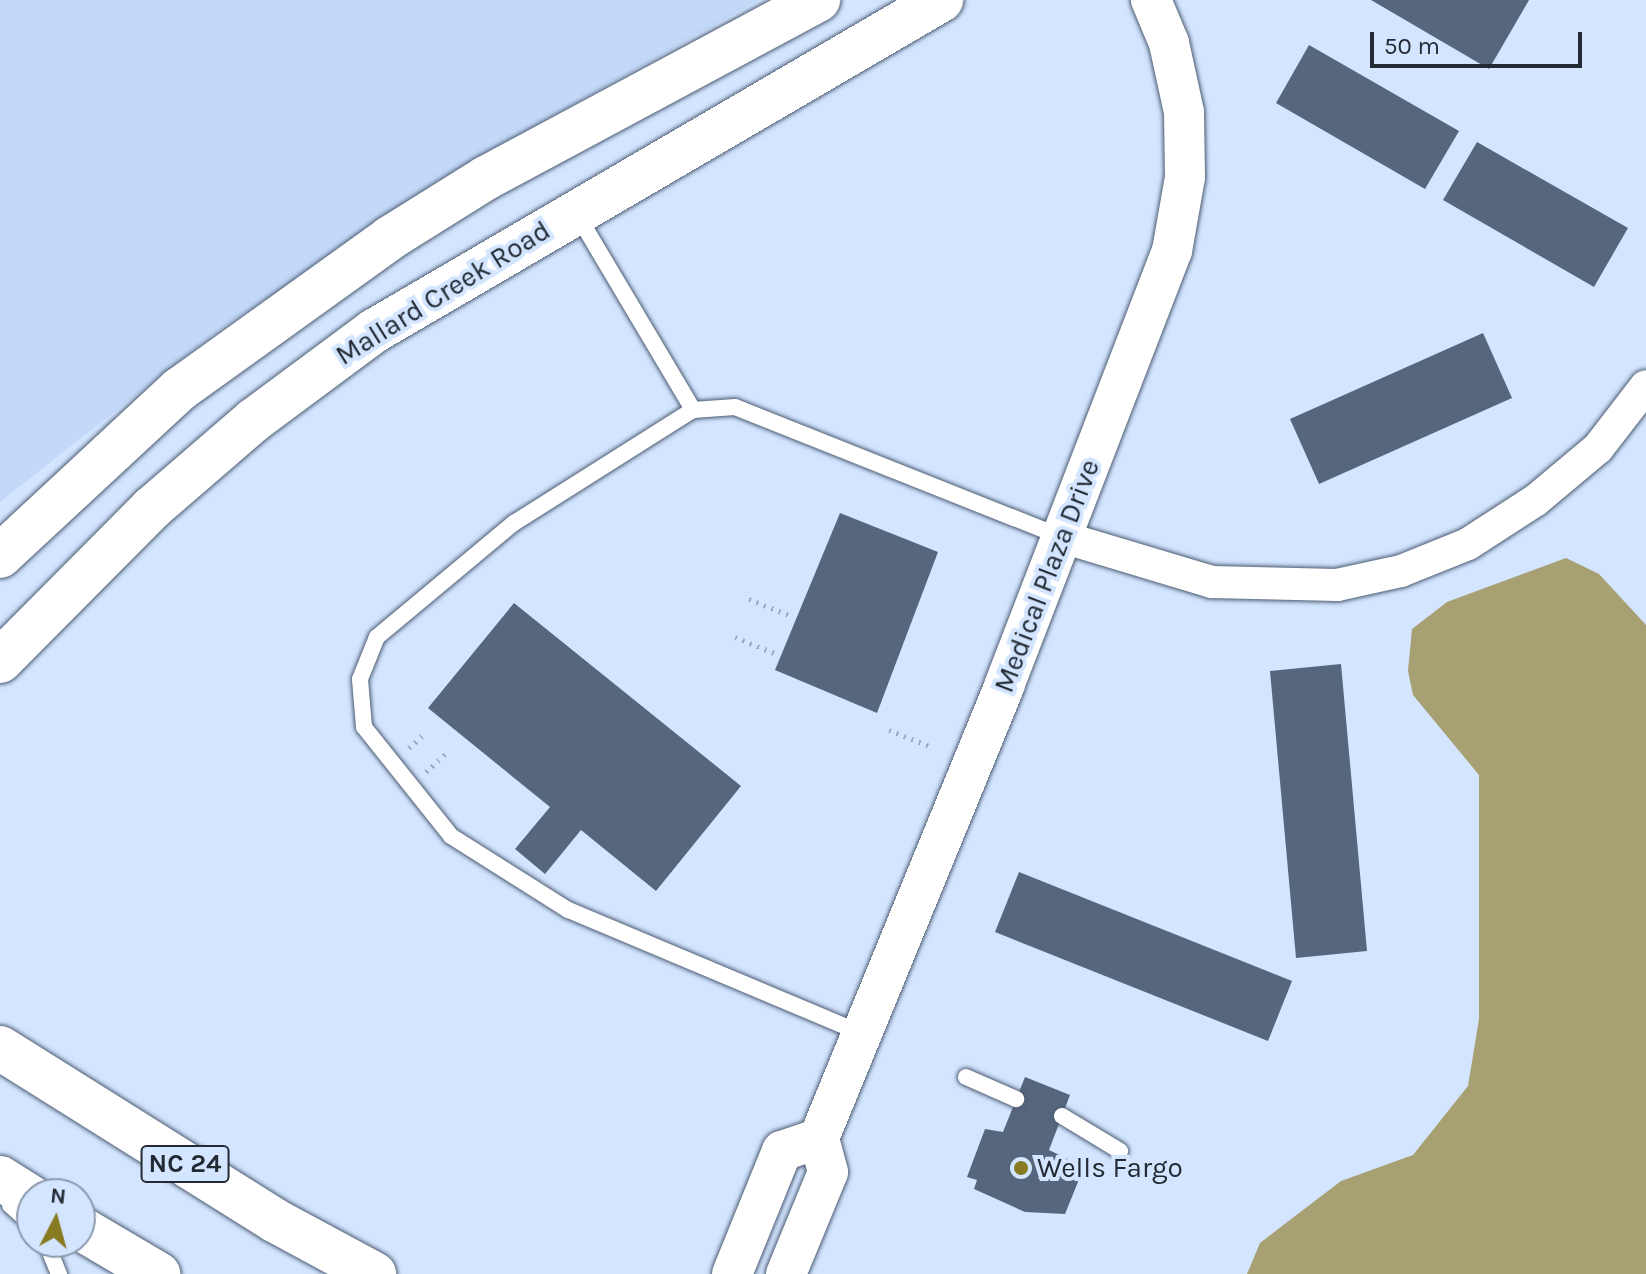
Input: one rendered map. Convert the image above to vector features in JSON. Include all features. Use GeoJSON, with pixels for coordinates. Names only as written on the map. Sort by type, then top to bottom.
{"type":"FeatureCollection","features":[{"type":"Feature","properties":{"kind":"main road"},"geometry":{"type":"LineString","coordinates":[[0,556],[180,389],[390,238],[486,178],[818,0]]}},
{"type":"Feature","properties":{"kind":"main road","name":"Mallard Creek Road"},"geometry":{"type":"LineString","coordinates":[[0,661],[152,508],[254,420],[374,331],[574,210],[941,0]]}},
{"type":"Feature","properties":{"kind":"main road","name":"NC 24"},"geometry":{"type":"LineString","coordinates":[[0,1048],[274,1220],[374,1274]]}},
{"type":"Feature","properties":{"kind":"main road"},"geometry":{"type":"LineString","coordinates":[[96,1237],[158,1274]]}},
{"type":"Feature","properties":{"kind":"street","name":"Medical Plaza Drive"},"geometry":{"type":"LineString","coordinates":[[819,1138],[1163,279],[1183,203],[1180,90],[1151,0]]}},
{"type":"Feature","properties":{"kind":"street"},"geometry":{"type":"LineString","coordinates":[[1062,537],[1212,582],[1337,585],[1401,571],[1468,544],[1536,500],[1598,448],[1646,386]]}},
{"type":"Feature","properties":{"kind":"street"},"geometry":{"type":"LineString","coordinates":[[732,1274],[782,1151],[819,1138],[828,1172],[786,1274]]}},
{"type":"Feature","properties":{"kind":"lane"},"geometry":{"type":"LineString","coordinates":[[574,210],[693,410]]}},
{"type":"Feature","properties":{"kind":"lane"},"geometry":{"type":"LineString","coordinates":[[862,1033],[568,910],[451,836],[364,727],[360,679],[377,637],[514,523],[693,410],[735,407],[1062,537]]}},
{"type":"Feature","properties":{"kind":"lane"},"geometry":{"type":"LineString","coordinates":[[966,1077],[1016,1099]]}},
{"type":"Feature","properties":{"kind":"lane"},"geometry":{"type":"LineString","coordinates":[[1062,1116],[1120,1151]]}},
{"type":"Feature","properties":{"kind":"lane"},"geometry":{"type":"LineString","coordinates":[[0,1196],[16,1210]]}},
{"type":"Feature","properties":{"kind":"path"},"geometry":{"type":"LineString","coordinates":[[749,599],[789,615]]}},
{"type":"Feature","properties":{"kind":"path"},"geometry":{"type":"LineString","coordinates":[[735,637],[774,653]]}},
{"type":"Feature","properties":{"kind":"path"},"geometry":{"type":"LineString","coordinates":[[889,730],[932,747]]}},
{"type":"Feature","properties":{"kind":"shaded area"},"geometry":{"type":"Polygon","coordinates":[[[0,0],[759,0],[537,125],[221,328],[0,502],[0,0]]]}},
{"type":"Feature","properties":{"kind":"shaded area"},"geometry":{"type":"Polygon","coordinates":[[[1566,558],[1599,574],[1646,625],[1646,1274],[1247,1274],[1260,1243],[1341,1181],[1413,1155],[1468,1086],[1479,1019],[1479,775],[1413,695],[1408,671],[1412,629],[1447,602],[1566,558]]]}},
{"type":"Feature","properties":{"kind":"building"},"geometry":{"type":"Polygon","coordinates":[[[1371,0],[1529,0],[1489,69],[1371,0]]]}},
{"type":"Feature","properties":{"kind":"building"},"geometry":{"type":"Polygon","coordinates":[[[1309,45],[1459,131],[1425,189],[1276,103],[1309,45]]]}},
{"type":"Feature","properties":{"kind":"building"},"geometry":{"type":"Polygon","coordinates":[[[1477,142],[1628,228],[1594,287],[1443,200],[1477,142]]]}},
{"type":"Feature","properties":{"kind":"building"},"geometry":{"type":"Polygon","coordinates":[[[1483,333],[1512,398],[1319,484],[1290,419],[1483,333]]]}},
{"type":"Feature","properties":{"kind":"building"},"geometry":{"type":"Polygon","coordinates":[[[840,513],[938,552],[877,713],[775,670],[840,513]]]}},
{"type":"Feature","properties":{"kind":"building"},"geometry":{"type":"Polygon","coordinates":[[[514,603],[741,786],[656,891],[581,830],[545,874],[515,849],[550,807],[428,708],[514,603]]]}},
{"type":"Feature","properties":{"kind":"building"},"geometry":{"type":"Polygon","coordinates":[[[1341,664],[1367,951],[1296,958],[1270,671],[1341,664]]]}},
{"type":"Feature","properties":{"kind":"building"},"geometry":{"type":"Polygon","coordinates":[[[1019,872],[1292,981],[1268,1041],[995,932],[1019,872]]]}},
{"type":"Feature","properties":{"kind":"building"},"geometry":{"type":"Polygon","coordinates":[[[1025,1077],[1070,1095],[1049,1150],[1084,1167],[1065,1214],[1025,1212],[974,1189],[977,1180],[967,1177],[985,1129],[1003,1132],[1025,1077]]]}},
{"type":"Feature","properties":{"kind":"place","name":"Wells Fargo"},"geometry":{"type":"Point","coordinates":[1021,1168]}}]}
